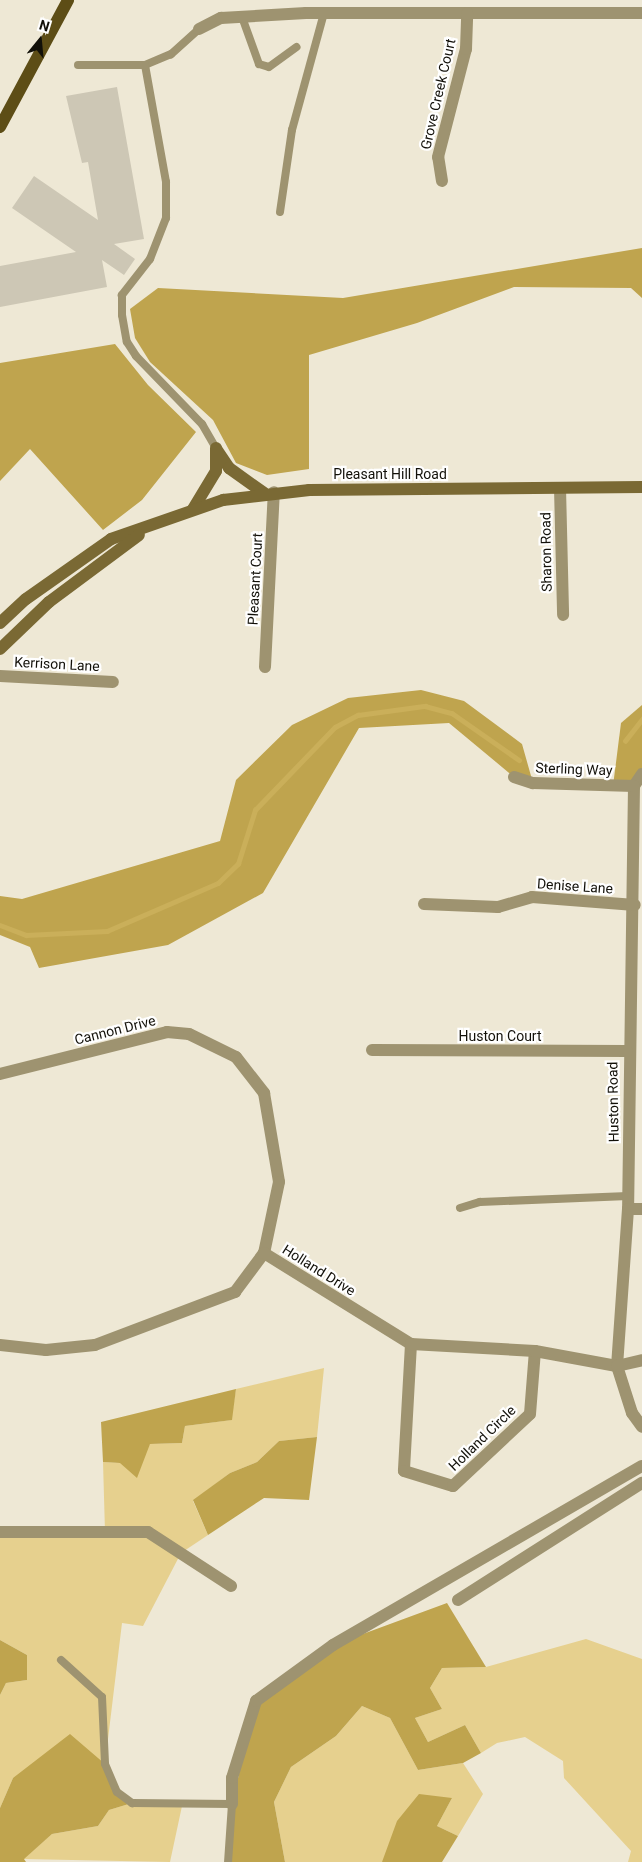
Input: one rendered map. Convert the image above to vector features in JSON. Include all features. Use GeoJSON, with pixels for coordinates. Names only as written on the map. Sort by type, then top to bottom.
{"type":"FeatureCollection","features":[{"type":"Feature","properties":{"kind":"main road"},"geometry":{"type":"LineString","coordinates":[[0,127],[68,0]]}},
{"type":"Feature","properties":{"kind":"main road"},"geometry":{"type":"LineString","coordinates":[[216,448],[229,468],[269,492]]}},
{"type":"Feature","properties":{"kind":"main road"},"geometry":{"type":"LineString","coordinates":[[194,510],[216,471],[216,448]]}},
{"type":"Feature","properties":{"kind":"main road","name":"Pleasant Hill Road"},"geometry":{"type":"LineString","coordinates":[[0,623],[26,599],[111,539],[144,531],[194,510],[269,492],[642,487]]}},
{"type":"Feature","properties":{"kind":"main road","name":"Pleasant Hill Road"},"geometry":{"type":"LineString","coordinates":[[0,649],[49,602],[144,531]]}},
{"type":"Feature","properties":{"kind":"street"},"geometry":{"type":"LineString","coordinates":[[200,29],[221,18],[324,13],[642,13]]}},
{"type":"Feature","properties":{"kind":"street","name":"Grove Creek Court"},"geometry":{"type":"LineString","coordinates":[[442,181],[438,157],[466,50],[467,13]]}},
{"type":"Feature","properties":{"kind":"street","name":"Sharon Road"},"geometry":{"type":"LineString","coordinates":[[560,488],[563,616]]}},
{"type":"Feature","properties":{"kind":"street","name":"Pleasant Court"},"geometry":{"type":"LineString","coordinates":[[265,667],[269,492]]}},
{"type":"Feature","properties":{"kind":"street","name":"Kerrison Lane"},"geometry":{"type":"LineString","coordinates":[[0,676],[113,682]]}},
{"type":"Feature","properties":{"kind":"street"},"geometry":{"type":"LineString","coordinates":[[634,786],[642,774]]}},
{"type":"Feature","properties":{"kind":"street","name":"Sterling Way"},"geometry":{"type":"LineString","coordinates":[[514,777],[533,784],[634,786]]}},
{"type":"Feature","properties":{"kind":"street","name":"Huston Road"},"geometry":{"type":"LineString","coordinates":[[634,786],[635,905],[638,945],[627,1051],[636,1075],[617,1366],[632,1413],[642,1427]]}},
{"type":"Feature","properties":{"kind":"street","name":"Denise Lane"},"geometry":{"type":"LineString","coordinates":[[424,904],[498,907],[532,897],[635,905]]}},
{"type":"Feature","properties":{"kind":"street","name":"Cannon Drive"},"geometry":{"type":"LineString","coordinates":[[0,1074],[167,1032],[189,1034],[236,1057],[264,1093],[279,1182],[264,1253]]}},
{"type":"Feature","properties":{"kind":"street","name":"Huston Court"},"geometry":{"type":"LineString","coordinates":[[372,1050],[627,1051]]}},
{"type":"Feature","properties":{"kind":"street"},"geometry":{"type":"LineString","coordinates":[[628,1209],[642,1209]]}},
{"type":"Feature","properties":{"kind":"street","name":"Holland Drive"},"geometry":{"type":"LineString","coordinates":[[0,1345],[46,1350],[95,1345],[235,1292],[264,1253],[410,1344],[535,1351],[617,1366],[642,1360]]}},
{"type":"Feature","properties":{"kind":"street","name":"Holland Circle"},"geometry":{"type":"LineString","coordinates":[[410,1344],[404,1471],[453,1486],[530,1414],[535,1351]]}},
{"type":"Feature","properties":{"kind":"street"},"geometry":{"type":"LineString","coordinates":[[232,1804],[232,1778],[256,1701],[333,1646],[642,1466]]}},
{"type":"Feature","properties":{"kind":"street"},"geometry":{"type":"LineString","coordinates":[[458,1600],[642,1483]]}},
{"type":"Feature","properties":{"kind":"street"},"geometry":{"type":"LineString","coordinates":[[0,1532],[148,1532],[231,1586]]}},
{"type":"Feature","properties":{"kind":"lane"},"geometry":{"type":"LineString","coordinates":[[280,212],[292,130],[324,13]]}},
{"type":"Feature","properties":{"kind":"lane"},"geometry":{"type":"LineString","coordinates":[[242,16],[259,64],[269,67],[297,46]]}},
{"type":"Feature","properties":{"kind":"lane"},"geometry":{"type":"LineString","coordinates":[[78,65],[145,65],[171,54],[200,29]]}},
{"type":"Feature","properties":{"kind":"lane"},"geometry":{"type":"LineString","coordinates":[[145,65],[168,200],[158,243],[122,294],[127,342],[136,356],[202,424],[216,448]]}},
{"type":"Feature","properties":{"kind":"lane"},"geometry":{"type":"LineString","coordinates":[[460,1208],[480,1202],[628,1196]]}},
{"type":"Feature","properties":{"kind":"lane"},"geometry":{"type":"LineString","coordinates":[[61,1660],[102,1697],[105,1764],[117,1792],[132,1803],[232,1804],[228,1862]]}},
{"type":"Feature","properties":{"kind":"shaded area"},"geometry":{"type":"Polygon","coordinates":[[[642,248],[642,298],[631,288],[514,287],[417,323],[309,355],[309,469],[267,475],[236,463],[213,420],[150,362],[135,338],[130,309],[158,288],[343,298],[642,248]]]}},
{"type":"Feature","properties":{"kind":"shaded area"},"geometry":{"type":"Polygon","coordinates":[[[115,344],[148,385],[196,432],[142,500],[103,530],[30,449],[0,481],[0,363],[115,344]]]}},
{"type":"Feature","properties":{"kind":"shaded area"},"geometry":{"type":"Polygon","coordinates":[[[421,690],[464,701],[522,744],[533,783],[514,777],[449,723],[359,728],[263,893],[168,945],[39,968],[30,947],[0,935],[0,896],[22,899],[220,841],[236,780],[292,725],[348,698],[421,690]]]}},
{"type":"Feature","properties":{"kind":"shaded area"},"geometry":{"type":"Polygon","coordinates":[[[642,705],[642,774],[634,786],[613,786],[621,723],[642,705]]]}},
{"type":"Feature","properties":{"kind":"shaded area"},"geometry":{"type":"Polygon","coordinates":[[[324,1368],[317,1437],[279,1441],[257,1462],[230,1473],[193,1501],[208,1535],[181,1553],[143,1626],[122,1623],[105,1764],[13,1778],[0,1808],[0,1695],[6,1683],[27,1680],[27,1655],[0,1640],[0,1532],[105,1532],[103,1462],[120,1463],[150,1444],[182,1443],[185,1426],[231,1420],[236,1389],[324,1368]]]}},
{"type":"Feature","properties":{"kind":"shaded area"},"geometry":{"type":"Polygon","coordinates":[[[236,1389],[232,1420],[185,1426],[182,1443],[150,1444],[137,1478],[120,1463],[103,1462],[101,1422],[236,1389]]]}},
{"type":"Feature","properties":{"kind":"shaded area"},"geometry":{"type":"Polygon","coordinates":[[[317,1437],[309,1500],[264,1498],[208,1535],[193,1500],[230,1473],[257,1462],[279,1441],[317,1437]]]}},
{"type":"Feature","properties":{"kind":"shaded area"},"geometry":{"type":"Polygon","coordinates":[[[447,1603],[486,1667],[442,1668],[430,1688],[442,1709],[415,1718],[428,1742],[465,1725],[481,1753],[463,1763],[418,1770],[390,1718],[362,1706],[336,1736],[291,1767],[274,1802],[285,1862],[225,1862],[232,1804],[256,1701],[333,1645],[447,1603]]]}},
{"type":"Feature","properties":{"kind":"shaded area"},"geometry":{"type":"Polygon","coordinates":[[[586,1639],[642,1659],[642,1862],[628,1862],[631,1851],[564,1778],[563,1761],[525,1737],[497,1743],[481,1753],[465,1725],[428,1742],[415,1718],[442,1709],[430,1688],[442,1668],[486,1667],[586,1639]]]}},
{"type":"Feature","properties":{"kind":"shaded area"},"geometry":{"type":"Polygon","coordinates":[[[0,1640],[27,1655],[27,1680],[6,1683],[0,1695],[0,1640]]]}},
{"type":"Feature","properties":{"kind":"shaded area"},"geometry":{"type":"Polygon","coordinates":[[[362,1706],[390,1718],[418,1770],[463,1763],[483,1794],[458,1836],[437,1826],[452,1798],[382,1862],[285,1862],[274,1802],[291,1767],[336,1736],[362,1706]]]}},
{"type":"Feature","properties":{"kind":"shaded area"},"geometry":{"type":"Polygon","coordinates":[[[70,1734],[105,1764],[117,1792],[132,1803],[109,1810],[98,1826],[52,1834],[24,1859],[26,1862],[0,1862],[0,1808],[13,1778],[70,1734]]]}},
{"type":"Feature","properties":{"kind":"shaded area"},"geometry":{"type":"Polygon","coordinates":[[[419,1794],[452,1798],[437,1826],[458,1836],[442,1862],[382,1862],[397,1821],[419,1794]]]}},
{"type":"Feature","properties":{"kind":"shaded area"},"geometry":{"type":"Polygon","coordinates":[[[132,1803],[182,1806],[170,1862],[23,1859],[52,1834],[98,1826],[109,1810],[132,1803]]]}},
{"type":"Feature","properties":{"kind":"building"},"geometry":{"type":"Polygon","coordinates":[[[117,87],[144,239],[114,244],[135,259],[124,275],[102,260],[107,287],[0,307],[0,266],[76,252],[12,208],[34,176],[98,220],[88,162],[82,163],[66,96],[117,87]]]}},
{"type":"Feature","properties":{"kind":"waterway"},"geometry":{"type":"LineString","coordinates":[[0,925],[26,935],[107,931],[218,883],[238,864],[255,810],[335,727],[358,715],[425,706],[452,713],[519,760]]}},
{"type":"Feature","properties":{"kind":"waterway"},"geometry":{"type":"LineString","coordinates":[[625,741],[642,719]]}}]}
